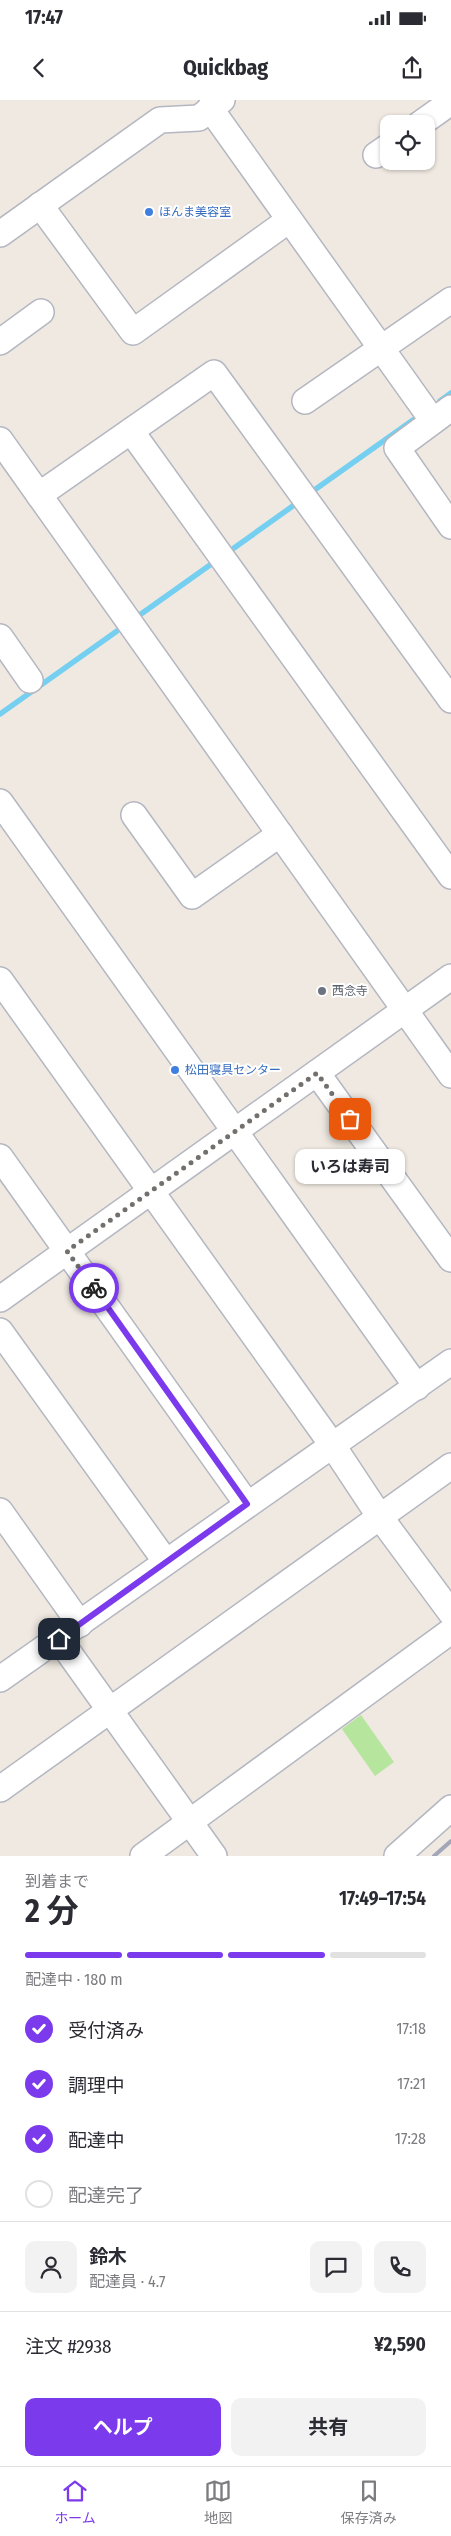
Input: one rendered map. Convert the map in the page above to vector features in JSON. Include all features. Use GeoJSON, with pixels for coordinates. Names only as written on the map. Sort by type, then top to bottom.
{"type":"FeatureCollection","features":[{"type":"Feature","properties":{"kind":"street"},"geometry":{"type":"LineString","coordinates":[[433,115],[451,102]]}},
{"type":"Feature","properties":{"kind":"street"},"geometry":{"type":"LineString","coordinates":[[0,234],[160,120],[199,118],[216,104],[290,220],[382,350],[442,415],[397,448],[451,526]]}},
{"type":"Feature","properties":{"kind":"street"},"geometry":{"type":"LineString","coordinates":[[40,205],[133,332],[290,220]]}},
{"type":"Feature","properties":{"kind":"street"},"geometry":{"type":"LineString","coordinates":[[305,402],[451,300]]}},
{"type":"Feature","properties":{"kind":"street"},"geometry":{"type":"LineString","coordinates":[[0,342],[42,312]]}},
{"type":"Feature","properties":{"kind":"street"},"geometry":{"type":"LineString","coordinates":[[39,495],[214,373],[451,700]]}},
{"type":"Feature","properties":{"kind":"street"},"geometry":{"type":"LineString","coordinates":[[131,431],[451,876]]}},
{"type":"Feature","properties":{"kind":"street"},"geometry":{"type":"LineString","coordinates":[[0,440],[406,1009],[451,1075]]}},
{"type":"Feature","properties":{"kind":"street"},"geometry":{"type":"LineString","coordinates":[[0,637],[30,680]]}},
{"type":"Feature","properties":{"kind":"street"},"geometry":{"type":"LineString","coordinates":[[0,802],[417,1387]]}},
{"type":"Feature","properties":{"kind":"street"},"geometry":{"type":"LineString","coordinates":[[134,815],[192,896],[280,834]]}},
{"type":"Feature","properties":{"kind":"street"},"geometry":{"type":"LineString","coordinates":[[0,1299],[451,977]]}},
{"type":"Feature","properties":{"kind":"street"},"geometry":{"type":"LineString","coordinates":[[0,980],[333,1446],[380,1517],[451,1613]]}},
{"type":"Feature","properties":{"kind":"street"},"geometry":{"type":"LineString","coordinates":[[317,1073],[451,1259]]}},
{"type":"Feature","properties":{"kind":"street"},"geometry":{"type":"LineString","coordinates":[[0,1157],[247,1504]]}},
{"type":"Feature","properties":{"kind":"street"},"geometry":{"type":"LineString","coordinates":[[0,1331],[166,1562]]}},
{"type":"Feature","properties":{"kind":"street"},"geometry":{"type":"LineString","coordinates":[[0,1679],[451,1362]]}},
{"type":"Feature","properties":{"kind":"street"},"geometry":{"type":"LineString","coordinates":[[0,1789],[451,1466]]}},
{"type":"Feature","properties":{"kind":"street"},"geometry":{"type":"LineString","coordinates":[[0,1511],[80,1624]]}},
{"type":"Feature","properties":{"kind":"street"},"geometry":{"type":"LineString","coordinates":[[143,1856],[451,1631]]}},
{"type":"Feature","properties":{"kind":"street"},"geometry":{"type":"LineString","coordinates":[[59,1639],[214,1856]]}},
{"type":"Feature","properties":{"kind":"street"},"geometry":{"type":"LineString","coordinates":[[397,1856],[451,1808]]}},
{"type":"Feature","properties":{"kind":"green space"},"geometry":{"type":"Polygon","coordinates":[[[361,1715],[394,1762],[375,1776],[342,1729],[361,1715]]]}},
{"type":"Feature","properties":{"kind":"waterway"},"geometry":{"type":"LineString","coordinates":[[440,401],[451,393]]}},
{"type":"Feature","properties":{"kind":"waterway"},"geometry":{"type":"LineString","coordinates":[[313,491],[413,420]]}},
{"type":"Feature","properties":{"kind":"waterway"},"geometry":{"type":"LineString","coordinates":[[234,548],[297,503]]}},
{"type":"Feature","properties":{"kind":"waterway"},"geometry":{"type":"LineString","coordinates":[[141,614],[210,565]]}},
{"type":"Feature","properties":{"kind":"waterway"},"geometry":{"type":"LineString","coordinates":[[0,714],[117,631]]}},
{"type":"Feature","properties":{"kind":"railway"},"geometry":{"type":"LineString","coordinates":[[434,1856],[451,1841]]}},
{"type":"Feature","properties":{"kind":"way so far"},"geometry":{"type":"LineString","coordinates":[[94,1288],[67,1251],[317,1073],[350,1119]]}},
{"type":"Feature","properties":{"kind":"place","name":"ほんま美容室"},"geometry":{"type":"Point","coordinates":[149,212]}},
{"type":"Feature","properties":{"kind":"place","name":"西念寺"},"geometry":{"type":"Point","coordinates":[322,991]}},
{"type":"Feature","properties":{"kind":"place","name":"松田寝具センター"},"geometry":{"type":"Point","coordinates":[175,1070]}},
{"type":"Feature","properties":{"kind":"place","name":"いろは寿司"},"geometry":{"type":"Point","coordinates":[350,1119]}},
{"type":"Feature","properties":{"kind":"route"},"geometry":{"type":"LineString","coordinates":[[59,1639],[247,1504],[94,1288]]}}]}
